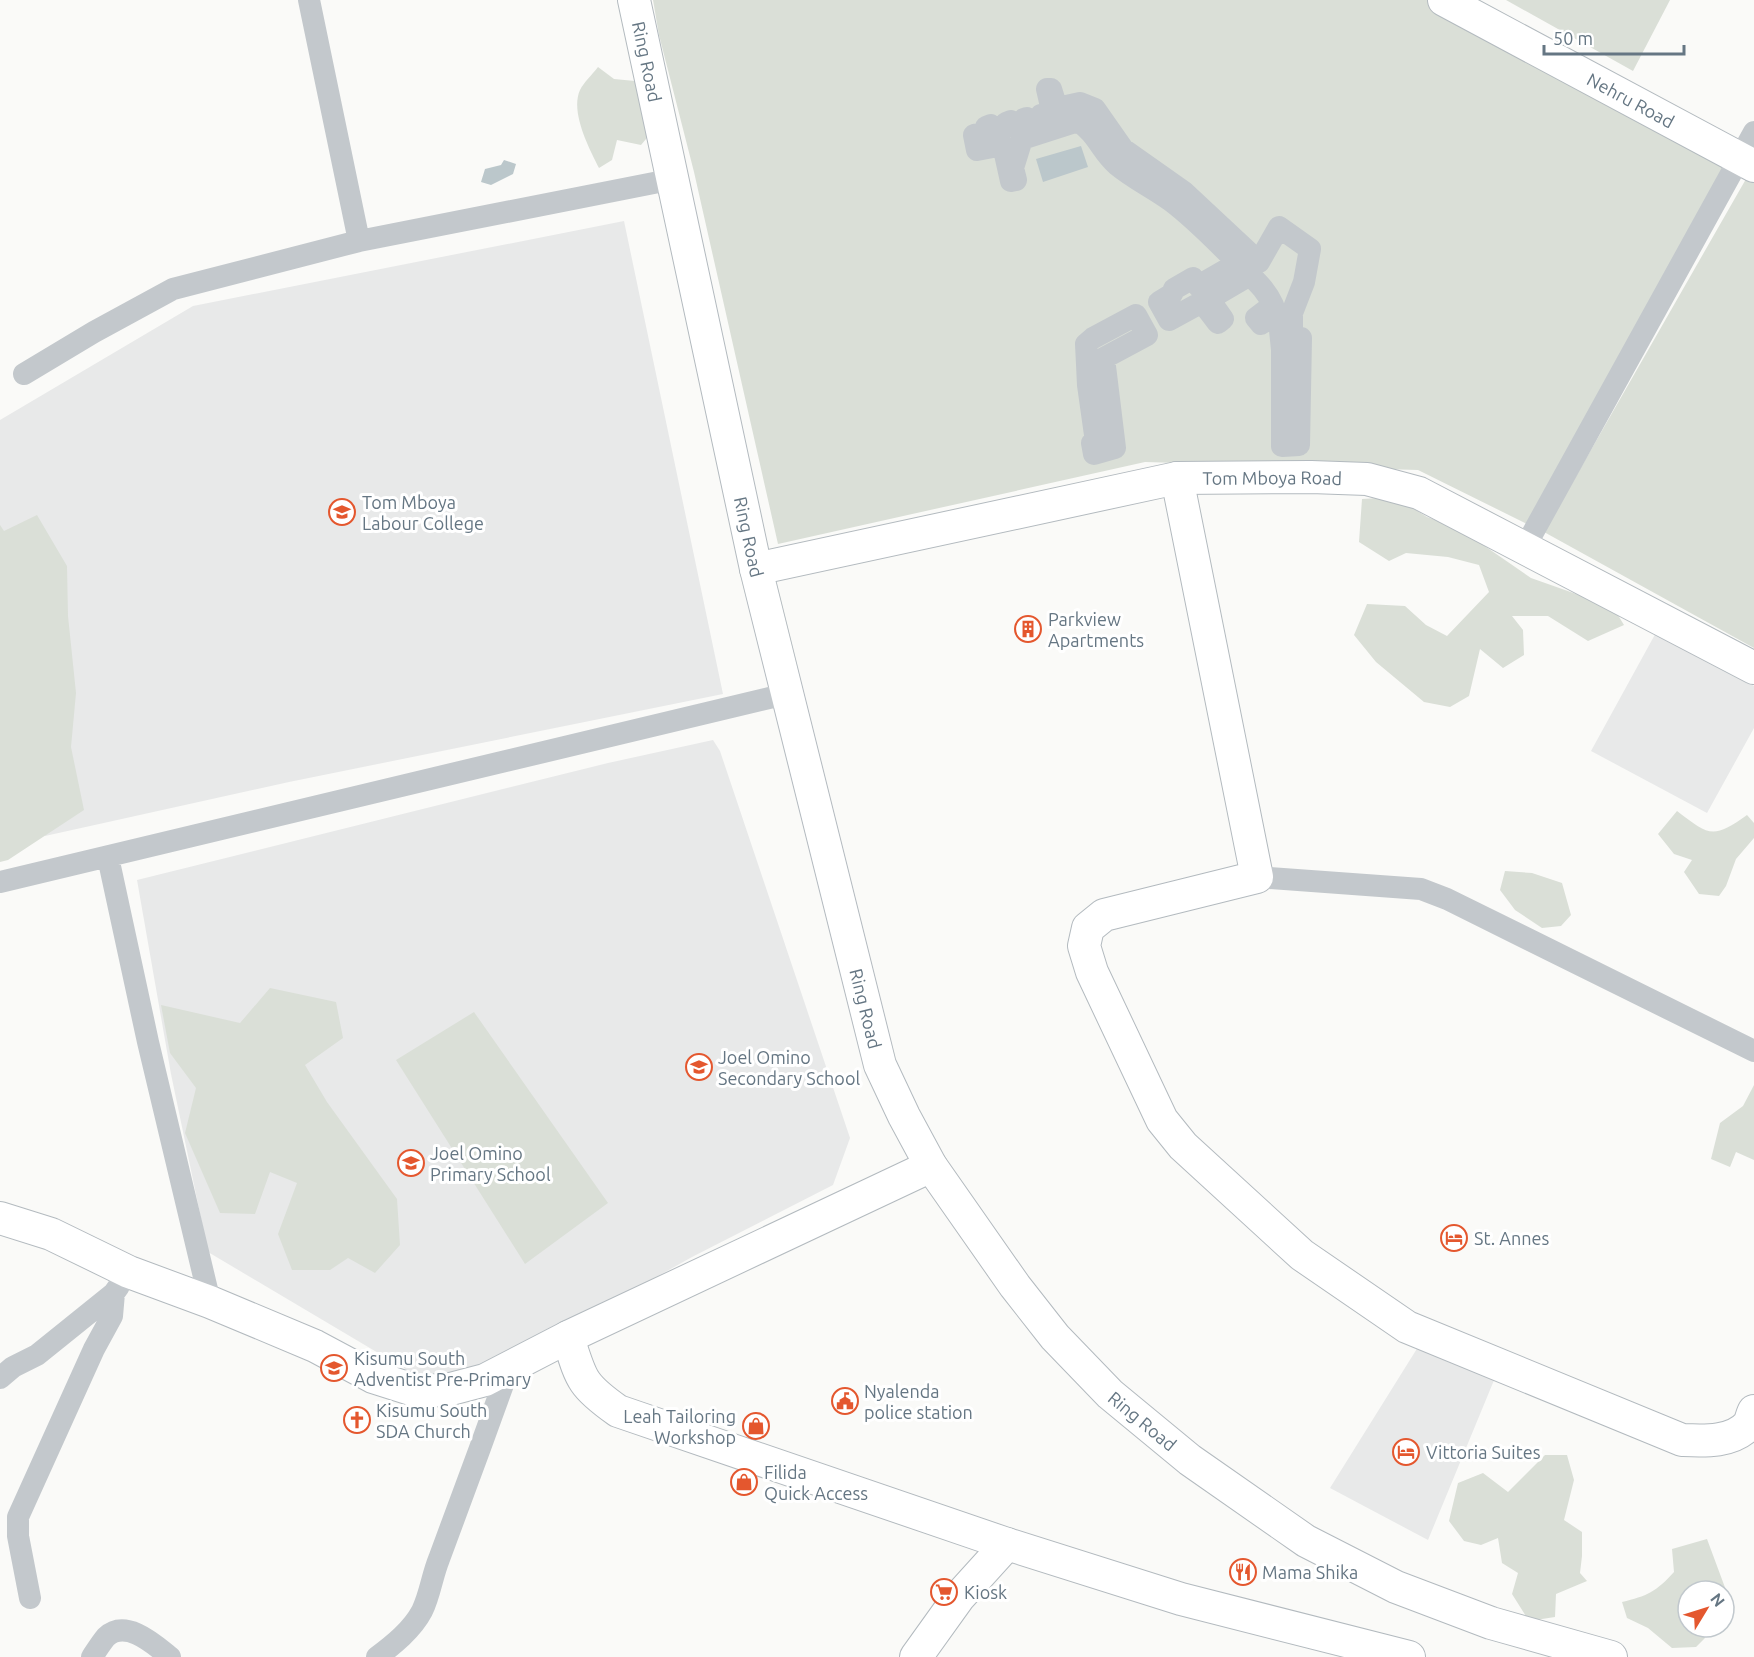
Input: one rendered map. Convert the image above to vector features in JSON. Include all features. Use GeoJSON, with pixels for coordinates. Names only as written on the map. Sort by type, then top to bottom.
{"type":"FeatureCollection","features":[{"type":"Feature","properties":{"kind":"street"},"geometry":{"type":"LineString","coordinates":[[309,0],[359,241]]}},
{"type":"Feature","properties":{"kind":"street","name":"Ring Road"},"geometry":{"type":"LineString","coordinates":[[634,0],[756,569],[880,1065],[931,1166],[1014,1286],[1055,1337],[1110,1394],[1190,1460],[1306,1541],[1396,1587],[1491,1623],[1611,1657]]}},
{"type":"Feature","properties":{"kind":"street","name":"Nehru Road"},"geometry":{"type":"LineString","coordinates":[[1444,0],[1749,152]]}},
{"type":"Feature","properties":{"kind":"street"},"geometry":{"type":"LineString","coordinates":[[1047,89],[1051,89],[1057,108],[1080,103],[1095,109],[1122,149],[1184,192],[1259,262],[1279,227],[1310,249],[1304,282],[1292,313],[1292,338],[1301,339],[1299,446],[1282,446],[1282,350],[1275,312],[1261,324],[1256,318],[1273,305],[1268,293],[1250,275],[1209,298],[1223,319],[1218,323],[1202,302],[1169,320],[1159,302],[1172,294],[1174,289],[1193,278],[1198,286],[1238,263],[1173,203],[1131,177],[1112,161],[1096,137],[1078,121],[1022,140],[1013,168],[1017,180],[1011,181],[1001,145],[977,150],[974,135],[987,132],[986,127],[991,125],[992,130],[1007,126],[1006,123],[1011,121],[1012,126],[1024,123],[1024,119],[1027,118],[1028,121],[1042,119],[1041,115],[1045,114],[1046,117],[1053,115],[1047,89]]}},
{"type":"Feature","properties":{"kind":"street"},"geometry":{"type":"LineString","coordinates":[[1525,547],[1749,152]]}},
{"type":"Feature","properties":{"kind":"street"},"geometry":{"type":"LineString","coordinates":[[24,374],[173,289],[359,241],[674,179]]}},
{"type":"Feature","properties":{"kind":"street"},"geometry":{"type":"LineString","coordinates":[[1136,315],[1147,335],[1104,358],[1115,448],[1094,454],[1092,443],[1096,442],[1088,385],[1086,344],[1136,315]]}},
{"type":"Feature","properties":{"kind":"street"},"geometry":{"type":"LineString","coordinates":[[1177,478],[1257,877]]}},
{"type":"Feature","properties":{"kind":"street","name":"Tom Mboya Road"},"geometry":{"type":"LineString","coordinates":[[756,569],[1177,478],[1367,479],[1419,493],[1754,668]]}},
{"type":"Feature","properties":{"kind":"street"},"geometry":{"type":"LineString","coordinates":[[0,882],[786,694]]}},
{"type":"Feature","properties":{"kind":"street"},"geometry":{"type":"LineString","coordinates":[[108,857],[148,1042],[210,1302]]}},
{"type":"Feature","properties":{"kind":"street"},"geometry":{"type":"LineString","coordinates":[[1754,1051],[1421,888],[1257,877],[1104,915],[1088,928],[1084,946],[1092,972],[1162,1120],[1183,1146],[1302,1255],[1407,1327],[1682,1440],[1709,1442],[1732,1436],[1748,1424],[1754,1410]]}},
{"type":"Feature","properties":{"kind":"street"},"geometry":{"type":"LineString","coordinates":[[0,1218],[51,1234],[122,1282],[210,1302],[315,1346],[373,1377],[417,1391],[447,1390],[485,1380],[568,1337],[931,1166]]}},
{"type":"Feature","properties":{"kind":"street"},"geometry":{"type":"LineString","coordinates":[[0,1378],[13,1367],[37,1355],[122,1282]]}},
{"type":"Feature","properties":{"kind":"street"},"geometry":{"type":"LineString","coordinates":[[30,1598],[18,1536],[18,1517],[94,1349],[112,1316],[122,1282]]}},
{"type":"Feature","properties":{"kind":"street"},"geometry":{"type":"LineString","coordinates":[[568,1337],[580,1376],[594,1394],[618,1411],[1006,1544],[1181,1599],[1408,1657]]}},
{"type":"Feature","properties":{"kind":"street"},"geometry":{"type":"LineString","coordinates":[[376,1657],[394,1644],[422,1611],[508,1368]]}},
{"type":"Feature","properties":{"kind":"street"},"geometry":{"type":"LineString","coordinates":[[916,1657],[958,1597],[1006,1544]]}},
{"type":"Feature","properties":{"kind":"street"},"geometry":{"type":"LineString","coordinates":[[92,1657],[107,1636],[120,1630],[136,1633],[170,1657]]}},
{"type":"Feature","properties":{"kind":"shaded area"},"geometry":{"type":"Polygon","coordinates":[[[653,0],[1435,0],[1729,163],[1527,524],[1418,470],[1145,462],[778,544],[694,172],[659,35],[653,0]]]}},
{"type":"Feature","properties":{"kind":"shaded area"},"geometry":{"type":"Polygon","coordinates":[[[1506,0],[1670,0],[1633,71],[1506,0]]]}},
{"type":"Feature","properties":{"kind":"shaded area"},"geometry":{"type":"Polygon","coordinates":[[[598,67],[614,79],[635,81],[661,121],[641,145],[617,140],[612,160],[599,168],[582,130],[577,109],[580,90],[598,67]]]}},
{"type":"Feature","properties":{"kind":"shaded area"},"geometry":{"type":"Polygon","coordinates":[[[1081,146],[1088,167],[1043,182],[1036,159],[1081,146]]]}},
{"type":"Feature","properties":{"kind":"shaded area"},"geometry":{"type":"Polygon","coordinates":[[[504,160],[516,164],[513,174],[491,185],[481,182],[485,169],[501,165],[504,160]]]}},
{"type":"Feature","properties":{"kind":"shaded area"},"geometry":{"type":"Polygon","coordinates":[[[1746,179],[1754,183],[1754,648],[1544,532],[1746,179]]]}},
{"type":"Feature","properties":{"kind":"shaded area","name":"Tom Mboya Labour College"},"geometry":{"type":"Polygon","coordinates":[[[624,221],[723,694],[289,782],[45,836],[0,603],[0,420],[193,306],[624,221]]]}},
{"type":"Feature","properties":{"kind":"shaded area"},"geometry":{"type":"Polygon","coordinates":[[[1395,497],[1427,517],[1460,529],[1531,578],[1613,607],[1624,625],[1588,641],[1548,616],[1512,616],[1523,630],[1524,655],[1503,668],[1480,649],[1469,696],[1450,707],[1424,702],[1376,662],[1354,635],[1367,604],[1405,606],[1426,625],[1447,636],[1489,592],[1479,565],[1448,557],[1406,553],[1389,561],[1359,542],[1362,499],[1395,497]]]}},
{"type":"Feature","properties":{"kind":"shaded area"},"geometry":{"type":"Polygon","coordinates":[[[37,515],[67,566],[68,616],[76,693],[71,747],[84,810],[8,860],[0,862],[0,525],[4,531],[37,515]]]}},
{"type":"Feature","properties":{"kind":"shaded area"},"geometry":{"type":"Polygon","coordinates":[[[1658,629],[1754,686],[1754,728],[1707,813],[1591,751],[1658,629]]]}},
{"type":"Feature","properties":{"kind":"shaded area","name":"Joel Omino Primary School"},"geometry":{"type":"Polygon","coordinates":[[[713,740],[720,751],[850,1138],[833,1185],[692,1257],[537,1344],[463,1379],[417,1376],[208,1252],[171,1074],[137,880],[608,763],[713,740]]]}},
{"type":"Feature","properties":{"kind":"shaded area"},"geometry":{"type":"Polygon","coordinates":[[[1677,811],[1697,825],[1711,831],[1726,828],[1747,815],[1754,823],[1754,838],[1736,859],[1726,886],[1719,896],[1699,894],[1684,872],[1692,860],[1674,854],[1658,834],[1677,811]]]}},
{"type":"Feature","properties":{"kind":"shaded area"},"geometry":{"type":"Polygon","coordinates":[[[1505,871],[1532,873],[1562,883],[1571,915],[1561,926],[1542,928],[1515,910],[1500,890],[1505,871]]]}},
{"type":"Feature","properties":{"kind":"shaded area"},"geometry":{"type":"Polygon","coordinates":[[[270,988],[336,1002],[343,1038],[305,1065],[327,1102],[397,1199],[400,1245],[375,1273],[348,1258],[330,1270],[292,1270],[278,1234],[297,1183],[270,1172],[255,1214],[220,1213],[185,1133],[196,1088],[170,1053],[161,1005],[240,1023],[270,988]]]}},
{"type":"Feature","properties":{"kind":"shaded area"},"geometry":{"type":"Polygon","coordinates":[[[474,1012],[608,1203],[525,1264],[396,1060],[474,1012]]]}},
{"type":"Feature","properties":{"kind":"shaded area"},"geometry":{"type":"Polygon","coordinates":[[[1754,1085],[1754,1160],[1736,1152],[1730,1167],[1711,1159],[1720,1123],[1743,1106],[1754,1085]]]}},
{"type":"Feature","properties":{"kind":"shaded area","name":"Vittoria Suites"},"geometry":{"type":"Polygon","coordinates":[[[1423,1339],[1497,1373],[1428,1540],[1330,1488],[1423,1339]]]}},
{"type":"Feature","properties":{"kind":"shaded area"},"geometry":{"type":"Polygon","coordinates":[[[1545,1455],[1567,1455],[1574,1480],[1564,1520],[1582,1532],[1580,1573],[1587,1581],[1556,1594],[1555,1617],[1529,1621],[1512,1594],[1518,1573],[1502,1563],[1498,1538],[1481,1545],[1464,1541],[1449,1521],[1458,1483],[1483,1473],[1508,1492],[1545,1455]]]}},
{"type":"Feature","properties":{"kind":"shaded area"},"geometry":{"type":"Polygon","coordinates":[[[1707,1539],[1722,1579],[1676,1579],[1676,1639],[1704,1639],[1696,1647],[1672,1648],[1648,1628],[1627,1618],[1622,1602],[1651,1592],[1668,1579],[1674,1572],[1672,1549],[1707,1539]]]}},
{"type":"Feature","properties":{"kind":"place","name":"Tom Mboya Labour College"},"geometry":{"type":"Point","coordinates":[342,512]}},
{"type":"Feature","properties":{"kind":"place","name":"Parkview Apartments"},"geometry":{"type":"Point","coordinates":[1028,629]}},
{"type":"Feature","properties":{"kind":"place","name":"Joel Omino Secondary School"},"geometry":{"type":"Point","coordinates":[699,1067]}},
{"type":"Feature","properties":{"kind":"place","name":"Joel Omino Primary School"},"geometry":{"type":"Point","coordinates":[411,1163]}},
{"type":"Feature","properties":{"kind":"place","name":"St. Annes"},"geometry":{"type":"Point","coordinates":[1454,1238]}},
{"type":"Feature","properties":{"kind":"place","name":"Kisumu South Adventist Pre-Primary"},"geometry":{"type":"Point","coordinates":[334,1368]}},
{"type":"Feature","properties":{"kind":"place","name":"Nyalenda police station"},"geometry":{"type":"Point","coordinates":[845,1401]}},
{"type":"Feature","properties":{"kind":"place","name":"Kisumu South SDA Church"},"geometry":{"type":"Point","coordinates":[357,1420]}},
{"type":"Feature","properties":{"kind":"place","name":"Leah Tailoring Workshop"},"geometry":{"type":"Point","coordinates":[756,1426]}},
{"type":"Feature","properties":{"kind":"place","name":"Vittoria Suites"},"geometry":{"type":"Point","coordinates":[1406,1452]}},
{"type":"Feature","properties":{"kind":"place","name":"Filida Quick Access"},"geometry":{"type":"Point","coordinates":[744,1482]}},
{"type":"Feature","properties":{"kind":"place","name":"Mama Shika"},"geometry":{"type":"Point","coordinates":[1243,1572]}},
{"type":"Feature","properties":{"kind":"place","name":"Kiosk"},"geometry":{"type":"Point","coordinates":[944,1592]}}]}
